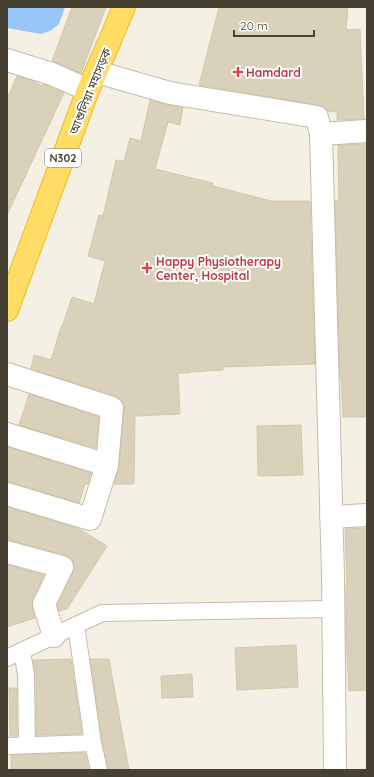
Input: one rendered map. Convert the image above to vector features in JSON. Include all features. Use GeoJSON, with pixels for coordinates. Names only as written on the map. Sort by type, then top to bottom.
{"type":"FeatureCollection","features":[{"type":"Feature","properties":{"kind":"highway","name":"আশুলিয়া মহাসড়ক"},"geometry":{"type":"LineString","coordinates":[[7,310],[93,81],[124,7]]}},
{"type":"Feature","properties":{"kind":"street"},"geometry":{"type":"LineString","coordinates":[[7,60],[52,74],[317,117],[321,134],[332,517],[335,770]]}},
{"type":"Feature","properties":{"kind":"street"},"geometry":{"type":"LineString","coordinates":[[321,134],[367,132]]}},
{"type":"Feature","properties":{"kind":"street"},"geometry":{"type":"LineString","coordinates":[[7,374],[112,408],[107,465],[90,519],[7,494]]}},
{"type":"Feature","properties":{"kind":"street"},"geometry":{"type":"LineString","coordinates":[[7,434],[107,465]]}},
{"type":"Feature","properties":{"kind":"street"},"geometry":{"type":"LineString","coordinates":[[332,517],[367,516]]}},
{"type":"Feature","properties":{"kind":"street"},"geometry":{"type":"LineString","coordinates":[[7,552],[62,567],[44,604],[54,636]]}},
{"type":"Feature","properties":{"kind":"lane"},"geometry":{"type":"LineString","coordinates":[[7,658],[102,613],[333,609]]}},
{"type":"Feature","properties":{"kind":"lane"},"geometry":{"type":"LineString","coordinates":[[76,625],[93,743],[99,770]]}},
{"type":"Feature","properties":{"kind":"lane"},"geometry":{"type":"LineString","coordinates":[[22,651],[26,675],[27,745]]}},
{"type":"Feature","properties":{"kind":"lane"},"geometry":{"type":"LineString","coordinates":[[7,746],[93,743]]}},
{"type":"Feature","properties":{"kind":"water"},"geometry":{"type":"Polygon","coordinates":[[[7,7],[65,7],[59,24],[50,31],[41,34],[7,28],[7,7]]]}},
{"type":"Feature","properties":{"kind":"building"},"geometry":{"type":"Polygon","coordinates":[[[72,7],[106,7],[81,73],[52,61],[72,7]]]}},
{"type":"Feature","properties":{"kind":"building"},"geometry":{"type":"Polygon","coordinates":[[[219,7],[348,7],[346,30],[360,29],[364,119],[337,120],[337,112],[328,111],[319,105],[199,85],[219,7]]]}},
{"type":"Feature","properties":{"kind":"building"},"geometry":{"type":"Polygon","coordinates":[[[17,76],[33,81],[42,86],[43,84],[64,93],[7,215],[7,99],[17,76]]]}},
{"type":"Feature","properties":{"kind":"building"},"geometry":{"type":"Polygon","coordinates":[[[150,100],[183,108],[180,125],[168,122],[155,169],[213,183],[213,186],[271,201],[310,201],[315,364],[223,367],[223,370],[178,373],[180,414],[135,416],[134,484],[114,484],[119,466],[124,409],[124,404],[121,399],[116,396],[31,369],[34,355],[51,360],[72,297],[94,304],[105,261],[88,256],[99,215],[103,216],[116,160],[124,161],[130,138],[141,141],[150,100]]]}},
{"type":"Feature","properties":{"kind":"building"},"geometry":{"type":"Polygon","coordinates":[[[367,144],[367,417],[343,417],[340,377],[335,201],[339,201],[338,145],[367,144]]]}},
{"type":"Feature","properties":{"kind":"building"},"geometry":{"type":"Polygon","coordinates":[[[29,394],[99,417],[96,448],[19,425],[29,394]]]}},
{"type":"Feature","properties":{"kind":"building"},"geometry":{"type":"Polygon","coordinates":[[[301,425],[303,475],[258,476],[257,426],[301,425]]]}},
{"type":"Feature","properties":{"kind":"building"},"geometry":{"type":"Polygon","coordinates":[[[7,447],[91,473],[88,484],[85,484],[79,503],[7,482],[7,447]]]}},
{"type":"Feature","properties":{"kind":"building"},"geometry":{"type":"Polygon","coordinates":[[[7,507],[79,529],[107,546],[67,609],[59,611],[57,605],[73,572],[74,566],[72,559],[65,555],[7,540],[7,507]]]}},
{"type":"Feature","properties":{"kind":"building"},"geometry":{"type":"Polygon","coordinates":[[[367,528],[367,690],[349,691],[346,637],[347,585],[345,529],[367,528]]]}},
{"type":"Feature","properties":{"kind":"building"},"geometry":{"type":"Polygon","coordinates":[[[7,565],[44,575],[33,599],[32,608],[35,618],[7,627],[7,565]]]}},
{"type":"Feature","properties":{"kind":"building"},"geometry":{"type":"Polygon","coordinates":[[[296,645],[298,687],[237,690],[235,648],[296,645]]]}},
{"type":"Feature","properties":{"kind":"building"},"geometry":{"type":"Polygon","coordinates":[[[71,659],[82,734],[36,735],[36,675],[33,660],[71,659]]]}},
{"type":"Feature","properties":{"kind":"building"},"geometry":{"type":"Polygon","coordinates":[[[90,659],[109,659],[129,770],[108,770],[102,741],[90,659]]]}},
{"type":"Feature","properties":{"kind":"building"},"geometry":{"type":"Polygon","coordinates":[[[192,674],[193,697],[162,698],[161,676],[192,674]]]}},
{"type":"Feature","properties":{"kind":"building"},"geometry":{"type":"Polygon","coordinates":[[[9,688],[17,688],[17,736],[10,736],[9,688]]]}},
{"type":"Feature","properties":{"kind":"building"},"geometry":{"type":"Polygon","coordinates":[[[85,753],[89,770],[11,770],[11,755],[85,753]]]}},
{"type":"Feature","properties":{"kind":"place","name":"Hamdard"},"geometry":{"type":"Point","coordinates":[238,72]}},
{"type":"Feature","properties":{"kind":"place","name":"Happy Physiotherapy Center, Hospital"},"geometry":{"type":"Point","coordinates":[147,268]}}]}
